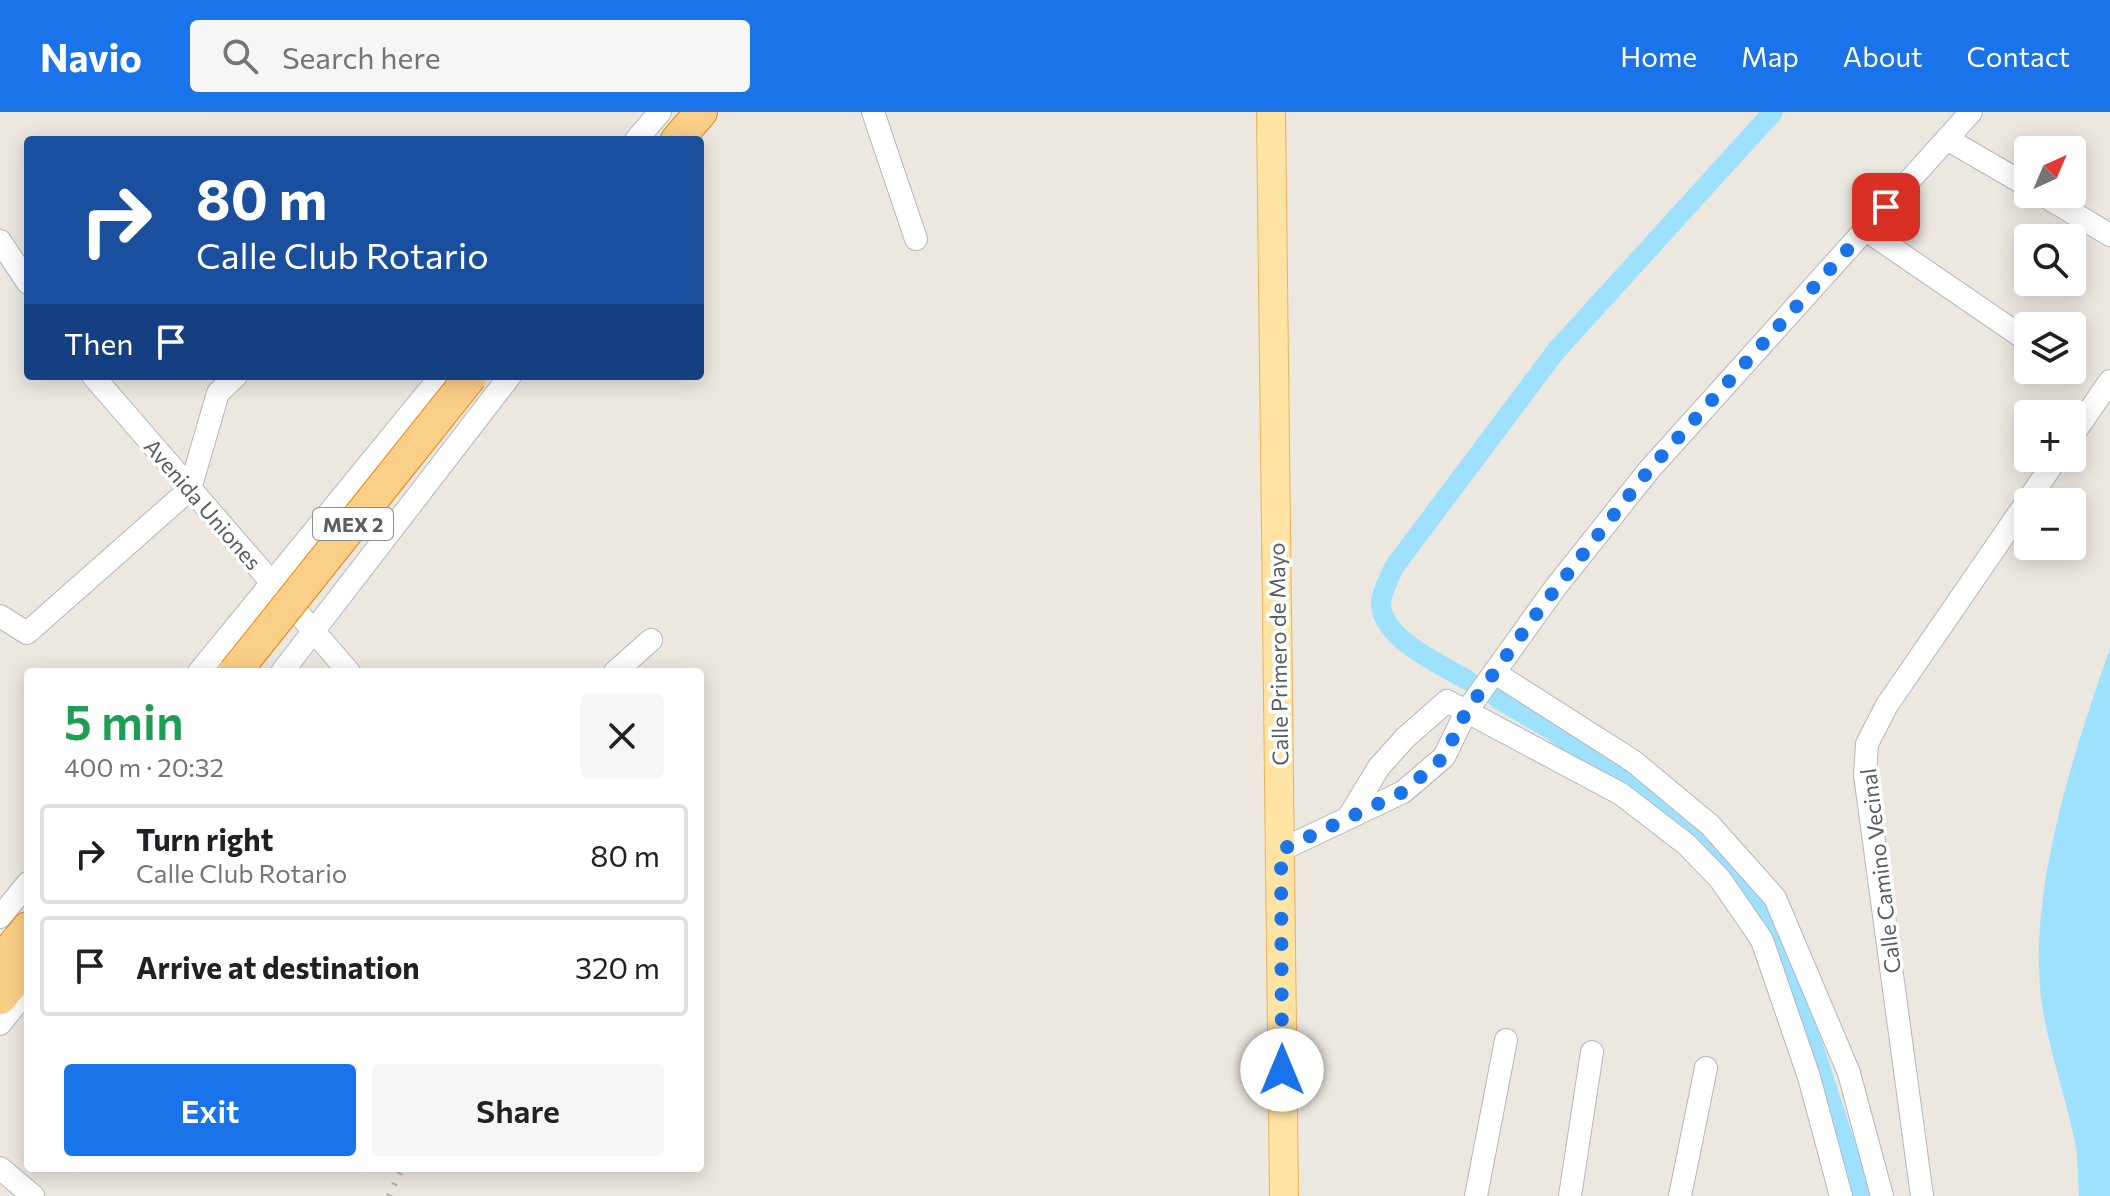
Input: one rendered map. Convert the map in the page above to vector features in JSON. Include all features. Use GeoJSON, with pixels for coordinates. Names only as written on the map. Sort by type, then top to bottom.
{"type":"FeatureCollection","features":[{"type":"Feature","properties":{"kind":"highway"},"geometry":{"type":"LineString","coordinates":[[667,136],[693,123]]}},
{"type":"Feature","properties":{"kind":"highway","name":"MEX 2"},"geometry":{"type":"LineString","coordinates":[[238,668],[468,380]]}},
{"type":"Feature","properties":{"kind":"highway","name":"MEX 2"},"geometry":{"type":"LineString","coordinates":[[266,668],[491,380]]}},
{"type":"Feature","properties":{"kind":"highway"},"geometry":{"type":"LineString","coordinates":[[0,962],[24,933]]}},
{"type":"Feature","properties":{"kind":"highway"},"geometry":{"type":"LineString","coordinates":[[0,998],[24,969]]}},
{"type":"Feature","properties":{"kind":"main road","name":"Calle Primero de Mayo"},"geometry":{"type":"LineString","coordinates":[[1271,112],[1284,1196]]}},
{"type":"Feature","properties":{"kind":"street"},"geometry":{"type":"LineString","coordinates":[[639,136],[660,112]]}},
{"type":"Feature","properties":{"kind":"street"},"geometry":{"type":"LineString","coordinates":[[873,112],[916,239]]}},
{"type":"Feature","properties":{"kind":"street"},"geometry":{"type":"LineString","coordinates":[[1281,850],[1403,792],[1444,757],[1466,712],[1555,588],[1649,470],[1971,112]]}},
{"type":"Feature","properties":{"kind":"street"},"geometry":{"type":"LineString","coordinates":[[1947,139],[2014,178]]}},
{"type":"Feature","properties":{"kind":"street"},"geometry":{"type":"LineString","coordinates":[[2065,208],[2110,235]]}},
{"type":"Feature","properties":{"kind":"street"},"geometry":{"type":"LineString","coordinates":[[1866,230],[2014,331]]}},
{"type":"Feature","properties":{"kind":"street"},"geometry":{"type":"LineString","coordinates":[[0,241],[24,277]]}},
{"type":"Feature","properties":{"kind":"street","name":"Avenida Uniones"},"geometry":{"type":"LineString","coordinates":[[96,380],[346,668]]}},
{"type":"Feature","properties":{"kind":"street"},"geometry":{"type":"LineString","coordinates":[[0,616],[27,633],[190,489],[218,393],[232,380]]}},
{"type":"Feature","properties":{"kind":"street"},"geometry":{"type":"LineString","coordinates":[[202,668],[438,380]]}},
{"type":"Feature","properties":{"kind":"street"},"geometry":{"type":"LineString","coordinates":[[285,668],[507,380]]}},
{"type":"Feature","properties":{"kind":"street"},"geometry":{"type":"LineString","coordinates":[[2086,416],[2110,381]]}},
{"type":"Feature","properties":{"kind":"street","name":"Calle Camino Vecinal"},"geometry":{"type":"LineString","coordinates":[[1922,1196],[1865,775],[1867,744],[1887,705],[2047,472]]}},
{"type":"Feature","properties":{"kind":"street"},"geometry":{"type":"LineString","coordinates":[[298,548],[293,567],[296,577],[310,592],[329,597],[352,582]]}},
{"type":"Feature","properties":{"kind":"street"},"geometry":{"type":"LineString","coordinates":[[620,668],[651,640]]}},
{"type":"Feature","properties":{"kind":"street"},"geometry":{"type":"LineString","coordinates":[[1495,673],[1633,761],[1710,825],[1775,898],[1849,1073],[1882,1196]]}},
{"type":"Feature","properties":{"kind":"street"},"geometry":{"type":"LineString","coordinates":[[1348,818],[1379,767],[1447,701],[1621,794],[1686,844],[1720,879],[1762,940],[1809,1077],[1841,1196]]}},
{"type":"Feature","properties":{"kind":"street"},"geometry":{"type":"LineString","coordinates":[[0,917],[24,888]]}},
{"type":"Feature","properties":{"kind":"street"},"geometry":{"type":"LineString","coordinates":[[0,1024],[24,994]]}},
{"type":"Feature","properties":{"kind":"street"},"geometry":{"type":"LineString","coordinates":[[1476,1196],[1506,1040]]}},
{"type":"Feature","properties":{"kind":"street"},"geometry":{"type":"LineString","coordinates":[[1570,1196],[1592,1052]]}},
{"type":"Feature","properties":{"kind":"street"},"geometry":{"type":"LineString","coordinates":[[1680,1196],[1706,1068]]}},
{"type":"Feature","properties":{"kind":"street"},"geometry":{"type":"LineString","coordinates":[[0,1168],[33,1196]]}},
{"type":"Feature","properties":{"kind":"water"},"geometry":{"type":"Polygon","coordinates":[[[2110,648],[2110,1196],[2079,1196],[2076,1147],[2043,1011],[2039,968],[2040,922],[2046,875],[2068,779],[2110,648]]]}},
{"type":"Feature","properties":{"kind":"waterway"},"geometry":{"type":"LineString","coordinates":[[1469,681],[1415,650],[1391,628],[1381,603],[1394,567],[1556,351],[1773,112]]}},
{"type":"Feature","properties":{"kind":"waterway"},"geometry":{"type":"LineString","coordinates":[[1497,698],[1553,731],[1669,811],[1739,877],[1774,926],[1862,1196]]}},
{"type":"Feature","properties":{"kind":"railway"},"geometry":{"type":"LineString","coordinates":[[389,1196],[400,1172]]}},
{"type":"Feature","properties":{"kind":"route"},"geometry":{"type":"LineString","coordinates":[[1282,1070],[1281,850],[1403,792],[1444,757],[1466,712],[1555,588],[1649,470],[1886,207]]}}]}
